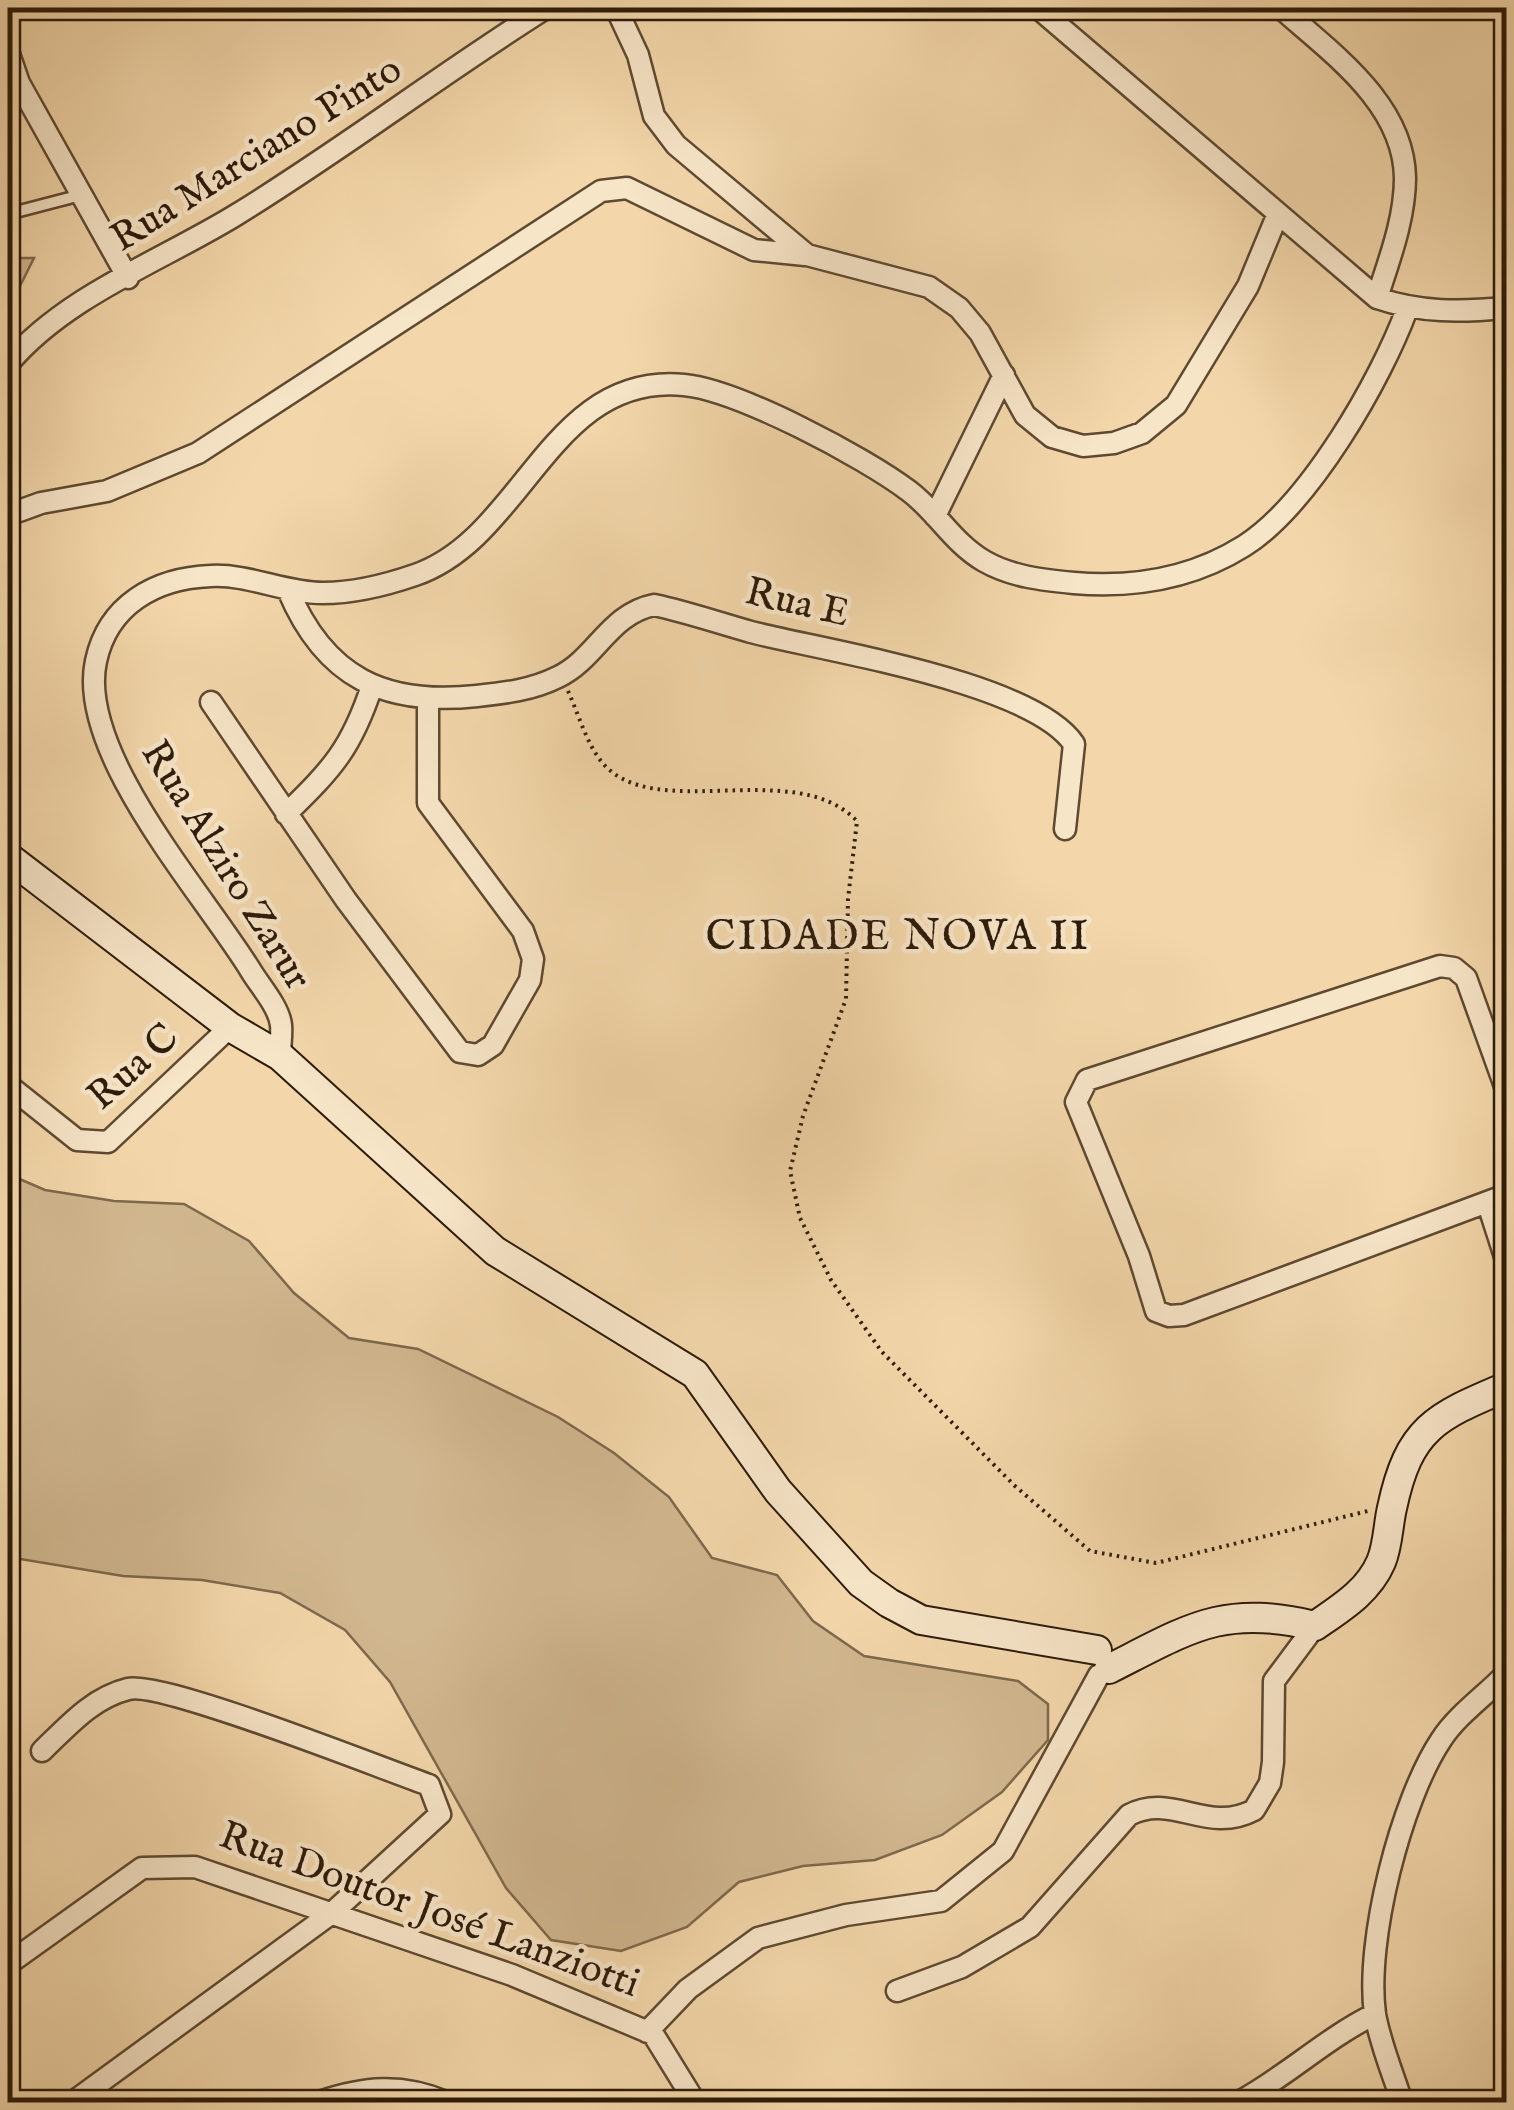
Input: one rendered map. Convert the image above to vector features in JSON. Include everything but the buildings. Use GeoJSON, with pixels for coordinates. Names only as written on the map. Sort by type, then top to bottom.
{"type":"FeatureCollection","features":[{"type":"Feature","properties":{"kind":"street"},"geometry":{"type":"LineString","coordinates":[[616,8],[638,55],[661,129],[807,255]]}},
{"type":"Feature","properties":{"kind":"street"},"geometry":{"type":"LineString","coordinates":[[1038,8],[1377,298],[1408,308],[1441,312],[1506,308]]}},
{"type":"Feature","properties":{"kind":"street"},"geometry":{"type":"LineString","coordinates":[[1282,8],[1381,104],[1393,135],[1405,173],[1404,197],[1377,298]]}},
{"type":"Feature","properties":{"kind":"street","name":"Rua Marciano Pinto"},"geometry":{"type":"LineString","coordinates":[[8,364],[21,348],[81,304],[299,174],[535,10]]}},
{"type":"Feature","properties":{"kind":"street"},"geometry":{"type":"LineString","coordinates":[[8,51],[19,83],[128,278]]}},
{"type":"Feature","properties":{"kind":"street"},"geometry":{"type":"LineString","coordinates":[[8,514],[41,503],[107,491],[198,454],[601,191],[627,188],[754,250],[807,255],[928,287],[960,308],[980,333],[1025,415],[1052,436],[1083,446],[1114,443],[1142,432],[1176,405],[1248,286],[1277,216]]}},
{"type":"Feature","properties":{"kind":"street","name":"Rua Alziro Zarur"},"geometry":{"type":"LineString","coordinates":[[280,1056],[281,1020],[164,846],[110,753],[94,704],[94,667],[103,636],[118,610],[143,594],[211,576],[326,593],[364,589],[418,574],[458,555],[498,514],[554,441],[593,406],[657,385],[713,390],[830,444],[909,491],[960,546],[990,565],[1033,580],[1108,586],[1194,570],[1247,544],[1298,492],[1358,414],[1408,308]]}},
{"type":"Feature","properties":{"kind":"street"},"geometry":{"type":"LineString","coordinates":[[935,516],[1004,375]]}},
{"type":"Feature","properties":{"kind":"street"},"geometry":{"type":"LineString","coordinates":[[211,702],[286,814],[460,1052],[478,1055],[493,1045],[530,980],[531,945],[428,803],[428,701],[372,686],[314,642],[288,590]]}},
{"type":"Feature","properties":{"kind":"street","name":"Rua E"},"geometry":{"type":"LineString","coordinates":[[428,701],[521,691],[562,676],[611,627],[636,609],[654,605],[902,664],[972,687],[1052,721],[1074,744],[1065,830]]}},
{"type":"Feature","properties":{"kind":"street"},"geometry":{"type":"LineString","coordinates":[[286,814],[337,764],[357,732],[372,686]]}},
{"type":"Feature","properties":{"kind":"street"},"geometry":{"type":"LineString","coordinates":[[8,856],[230,1027],[280,1056],[495,1251],[695,1374],[778,1491],[861,1583],[921,1620],[1053,1640],[1096,1662],[1244,1614],[1315,1626]]}},
{"type":"Feature","properties":{"kind":"street"},"geometry":{"type":"LineString","coordinates":[[1506,1089],[1466,978],[1454,968],[1440,966],[1087,1080],[1076,1102],[1139,1256],[1156,1311],[1169,1316],[1184,1315],[1497,1200],[1506,1260]]}},
{"type":"Feature","properties":{"kind":"street","name":"Rua C"},"geometry":{"type":"LineString","coordinates":[[8,1085],[77,1140],[108,1142],[230,1027]]}},
{"type":"Feature","properties":{"kind":"street"},"geometry":{"type":"LineString","coordinates":[[897,1991],[962,1968],[1030,1926],[1130,1816],[1140,1810],[1174,1809],[1217,1820],[1254,1810],[1270,1783],[1274,1762],[1274,1681],[1315,1626],[1359,1595],[1381,1562],[1402,1461],[1423,1433],[1453,1410],[1506,1387]]}},
{"type":"Feature","properties":{"kind":"street"},"geometry":{"type":"LineString","coordinates":[[647,2032],[688,1988],[758,1938],[846,1915],[941,1901],[1003,1850],[1084,1703],[1096,1662]]}},
{"type":"Feature","properties":{"kind":"street"},"geometry":{"type":"LineString","coordinates":[[1402,2102],[1376,2014],[1376,1964],[1387,1886],[1410,1796],[1442,1737],[1506,1674]]}},
{"type":"Feature","properties":{"kind":"street"},"geometry":{"type":"LineString","coordinates":[[42,1751],[93,1704],[132,1687],[212,1708],[428,1786],[440,1814],[332,1914],[72,2102]]}},
{"type":"Feature","properties":{"kind":"street","name":"Rua Doutor José Lanziotti"},"geometry":{"type":"LineString","coordinates":[[8,1964],[142,1868],[195,1867],[512,1975],[647,2032],[695,2102]]}},
{"type":"Feature","properties":{"kind":"street"},"geometry":{"type":"LineString","coordinates":[[1239,2102],[1281,2080],[1335,2034],[1376,2014]]}},
{"type":"Feature","properties":{"kind":"street"},"geometry":{"type":"LineString","coordinates":[[319,2102],[356,2090],[404,2088],[446,2102]]}},
{"type":"Feature","properties":{"kind":"lane"},"geometry":{"type":"LineString","coordinates":[[8,214],[81,195]]}},
{"type":"Feature","properties":{"kind":"path"},"geometry":{"type":"LineString","coordinates":[[562,676],[601,761],[626,782],[650,792],[726,788],[800,794],[848,811],[857,821],[848,899],[846,999],[803,1116],[790,1171],[800,1218],[831,1280],[882,1352],[1015,1486],[1090,1551],[1156,1563],[1392,1506]]}},
{"type":"Feature","properties":{"kind":"shaded area"},"geometry":{"type":"Polygon","coordinates":[[[8,258],[34,258],[8,310],[8,258]]]}},
{"type":"Feature","properties":{"kind":"shaded area"},"geometry":{"type":"Polygon","coordinates":[[[8,1174],[45,1190],[114,1201],[184,1204],[249,1241],[294,1293],[349,1338],[418,1349],[558,1417],[614,1453],[669,1497],[712,1558],[777,1575],[813,1621],[864,1656],[1018,1681],[1048,1704],[1048,1740],[1002,1792],[942,1835],[875,1860],[803,1866],[739,1882],[687,1927],[621,1951],[551,1940],[506,1888],[390,1682],[345,1630],[280,1593],[202,1580],[123,1576],[8,1557],[8,1174]]]}},
{"type":"Feature","properties":{"kind":"district","name":"CIDADE NOVA II"},"geometry":{"type":"Point","coordinates":[898,937]}}]}
